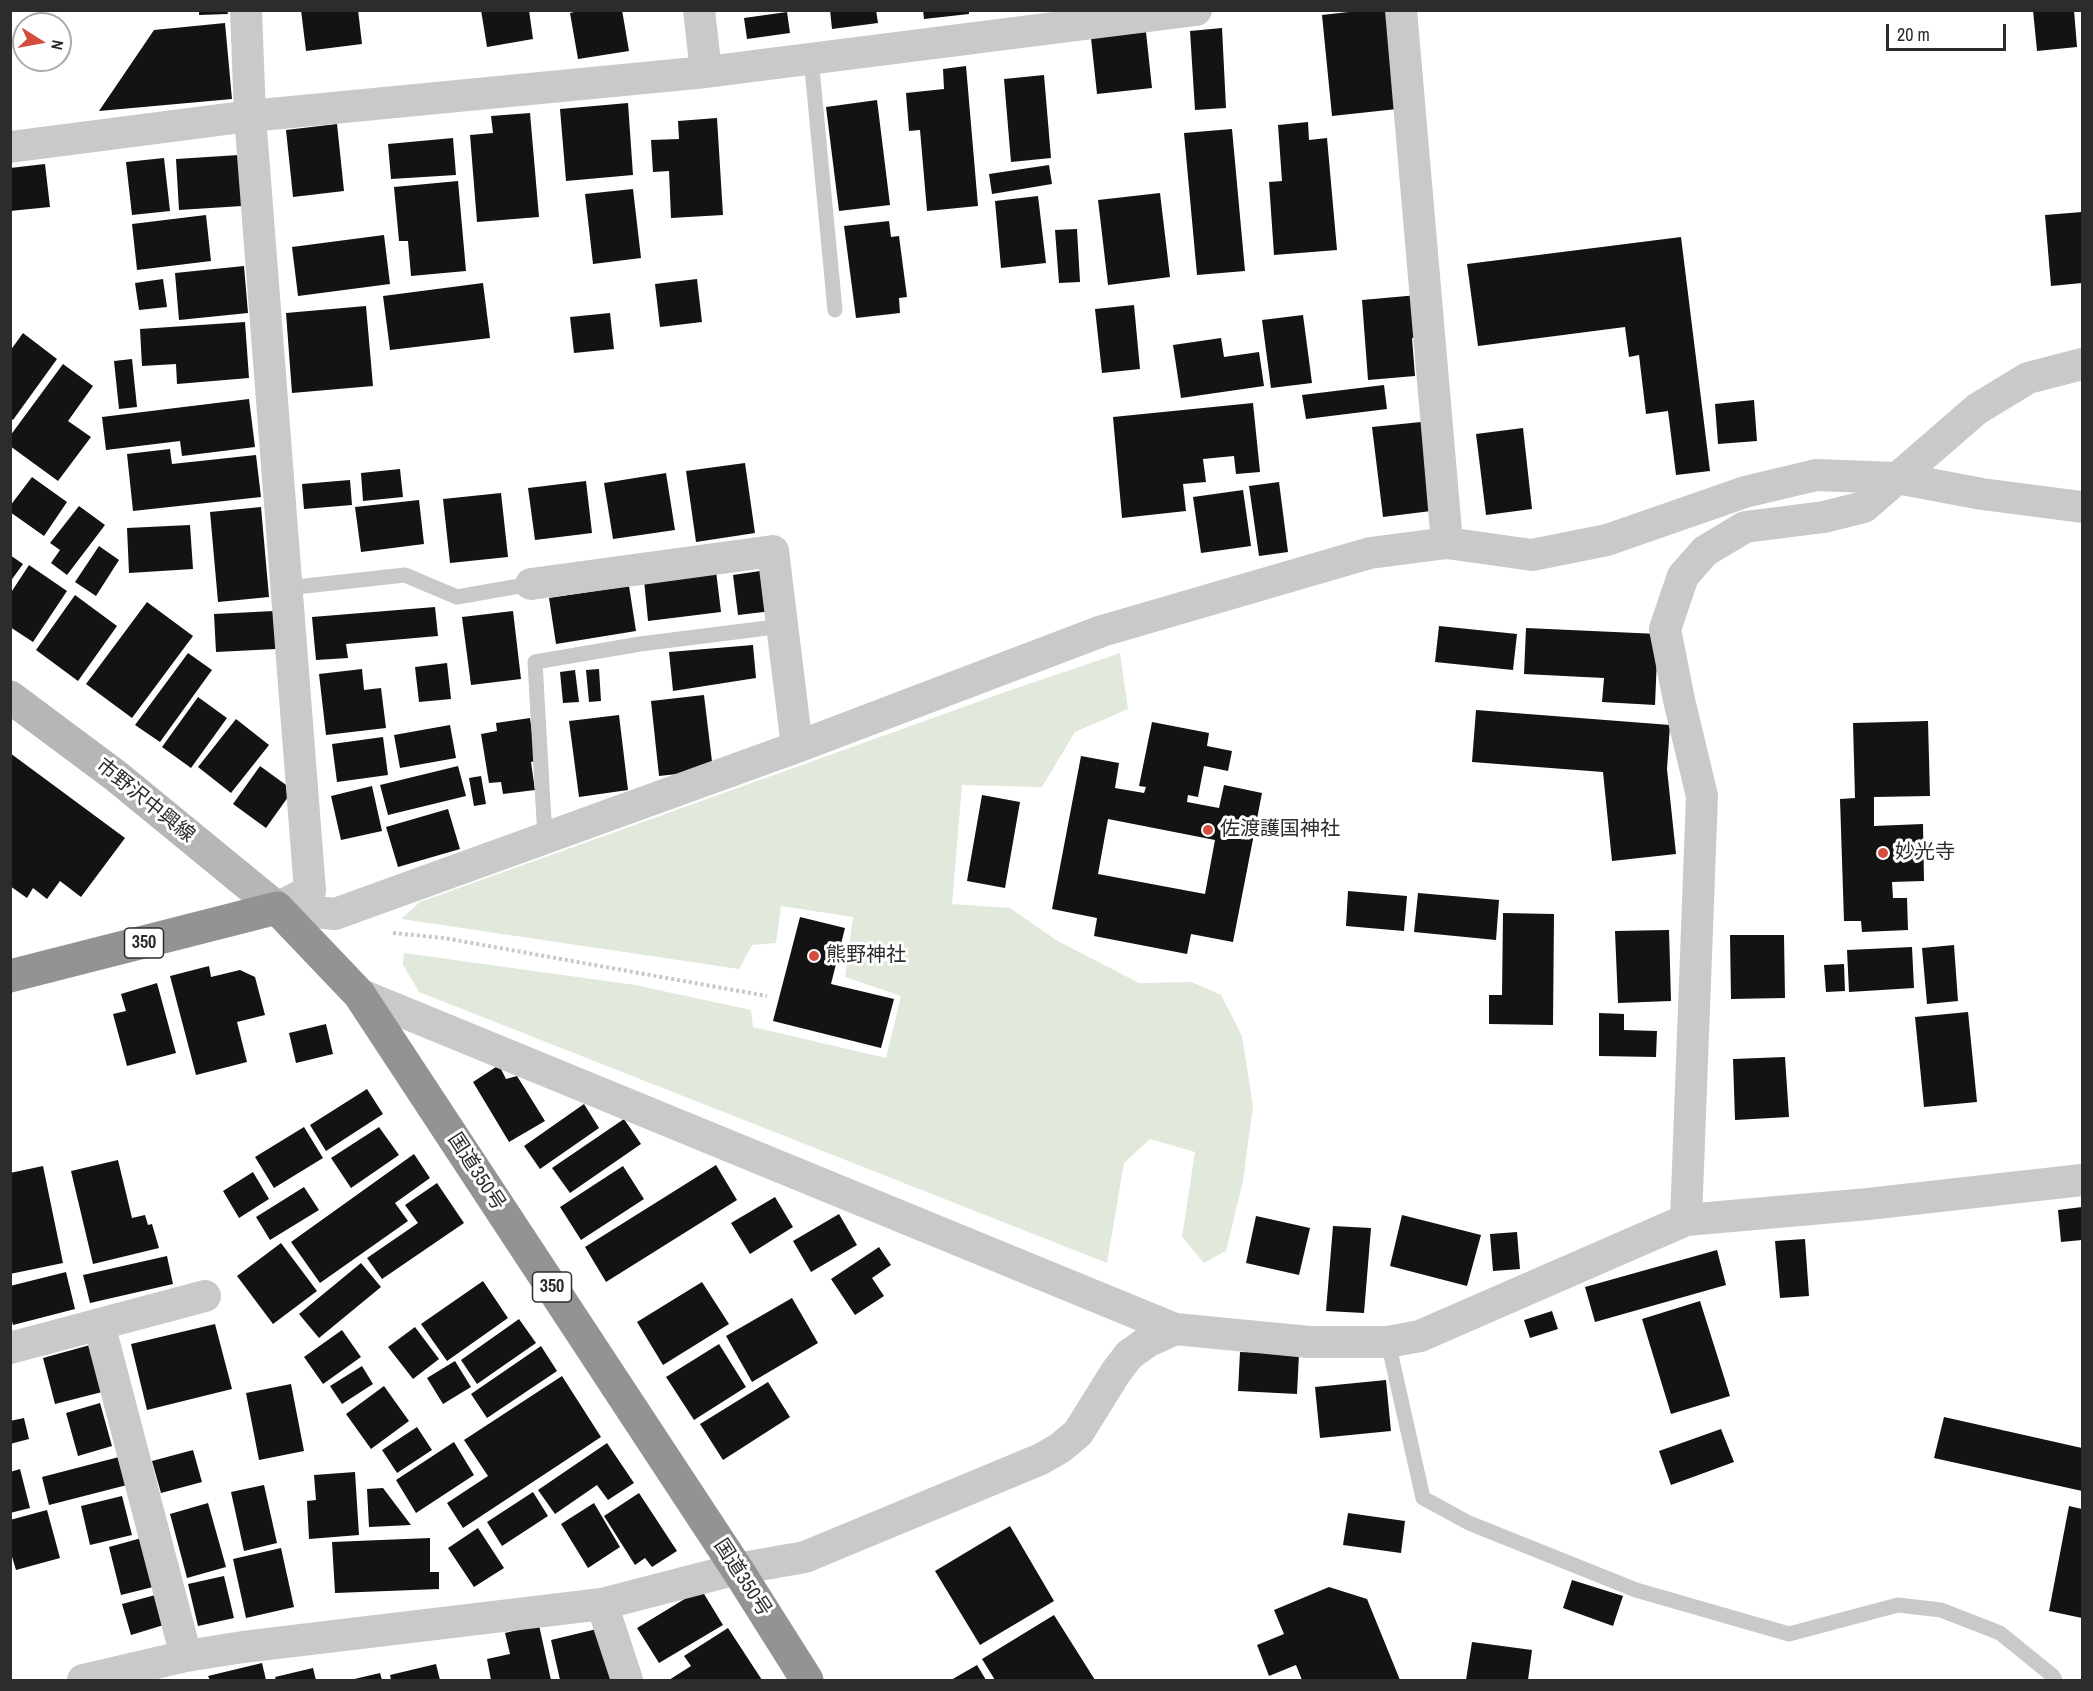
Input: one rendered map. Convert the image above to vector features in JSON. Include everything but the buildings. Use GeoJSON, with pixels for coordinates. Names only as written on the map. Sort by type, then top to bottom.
{"type":"FeatureCollection","features":[{"type":"Feature","properties":{"kind":"highway","name":"350"},"geometry":{"type":"LineString","coordinates":[[10,976],[277,908]]}},
{"type":"Feature","properties":{"kind":"highway","name":"国道350号"},"geometry":{"type":"LineString","coordinates":[[277,908],[359,994],[737,1569],[807,1680]]}},
{"type":"Feature","properties":{"kind":"main road","name":"市野沢中興線"},"geometry":{"type":"LineString","coordinates":[[10,697],[116,776],[277,908]]}},
{"type":"Feature","properties":{"kind":"street"},"geometry":{"type":"LineString","coordinates":[[246,10],[250,116],[310,891],[277,908]]}},
{"type":"Feature","properties":{"kind":"street"},"geometry":{"type":"LineString","coordinates":[[699,10],[706,72]]}},
{"type":"Feature","properties":{"kind":"street"},"geometry":{"type":"LineString","coordinates":[[10,147],[250,116],[706,72],[1196,10]]}},
{"type":"Feature","properties":{"kind":"street"},"geometry":{"type":"LineString","coordinates":[[1401,10],[1447,543]]}},
{"type":"Feature","properties":{"kind":"street"},"geometry":{"type":"LineString","coordinates":[[1686,1220],[1702,796],[1665,629],[1683,576],[1705,551],[1745,527],[1824,517],[1864,507],[1977,409],[2028,378],[2082,364]]}},
{"type":"Feature","properties":{"kind":"street"},"geometry":{"type":"LineString","coordinates":[[277,908],[335,914],[798,747],[1102,631],[1370,553],[1447,543],[1532,555],[1607,540],[1745,492],[1816,475],[1897,478],[1982,494],[2082,507]]}},
{"type":"Feature","properties":{"kind":"street"},"geometry":{"type":"LineString","coordinates":[[531,584],[773,551],[798,747]]}},
{"type":"Feature","properties":{"kind":"street"},"geometry":{"type":"LineString","coordinates":[[359,994],[1175,1329],[1309,1342],[1388,1342],[1420,1336],[1686,1220],[1868,1204],[2082,1180]]}},
{"type":"Feature","properties":{"kind":"street"},"geometry":{"type":"LineString","coordinates":[[10,1348],[205,1296]]}},
{"type":"Feature","properties":{"kind":"street"},"geometry":{"type":"LineString","coordinates":[[99,1324],[186,1656]]}},
{"type":"Feature","properties":{"kind":"street"},"geometry":{"type":"LineString","coordinates":[[83,1680],[186,1656],[602,1604],[737,1569],[805,1557],[1041,1459],[1060,1448],[1078,1433],[1129,1355],[1147,1342],[1175,1329]]}},
{"type":"Feature","properties":{"kind":"street"},"geometry":{"type":"LineString","coordinates":[[602,1604],[627,1680]]}},
{"type":"Feature","properties":{"kind":"lane"},"geometry":{"type":"LineString","coordinates":[[811,58],[835,310]]}},
{"type":"Feature","properties":{"kind":"lane"},"geometry":{"type":"LineString","coordinates":[[287,588],[405,576],[457,597],[531,584]]}},
{"type":"Feature","properties":{"kind":"lane"},"geometry":{"type":"LineString","coordinates":[[545,838],[535,662],[640,644],[783,626]]}},
{"type":"Feature","properties":{"kind":"lane"},"geometry":{"type":"LineString","coordinates":[[1388,1342],[1423,1498],[1469,1523],[1636,1590],[1789,1634],[1898,1605],[1941,1610],[2000,1633],[2055,1680]]}},
{"type":"Feature","properties":{"kind":"path"},"geometry":{"type":"LineString","coordinates":[[386,932],[444,938],[767,996]]}},
{"type":"Feature","properties":{"kind":"shaded area"},"geometry":{"type":"Polygon","coordinates":[[[1120,653],[1128,709],[1075,732],[1042,787],[962,785],[952,904],[1010,908],[1056,940],[1139,983],[1192,982],[1221,995],[1242,1036],[1253,1106],[1243,1181],[1226,1251],[1204,1263],[1182,1237],[1195,1152],[1150,1139],[1124,1163],[1107,1263],[419,992],[403,965],[404,953],[635,985],[751,1010],[753,1027],[886,1058],[901,996],[845,977],[853,917],[781,906],[776,943],[752,945],[739,969],[401,919],[420,902],[1120,653]]]}},
{"type":"Feature","properties":{"kind":"place","name":"佐渡護国神社"},"geometry":{"type":"Point","coordinates":[1208,830]}},
{"type":"Feature","properties":{"kind":"place","name":"妙光寺"},"geometry":{"type":"Point","coordinates":[1883,853]}},
{"type":"Feature","properties":{"kind":"place","name":"熊野神社"},"geometry":{"type":"Point","coordinates":[814,956]}}]}
